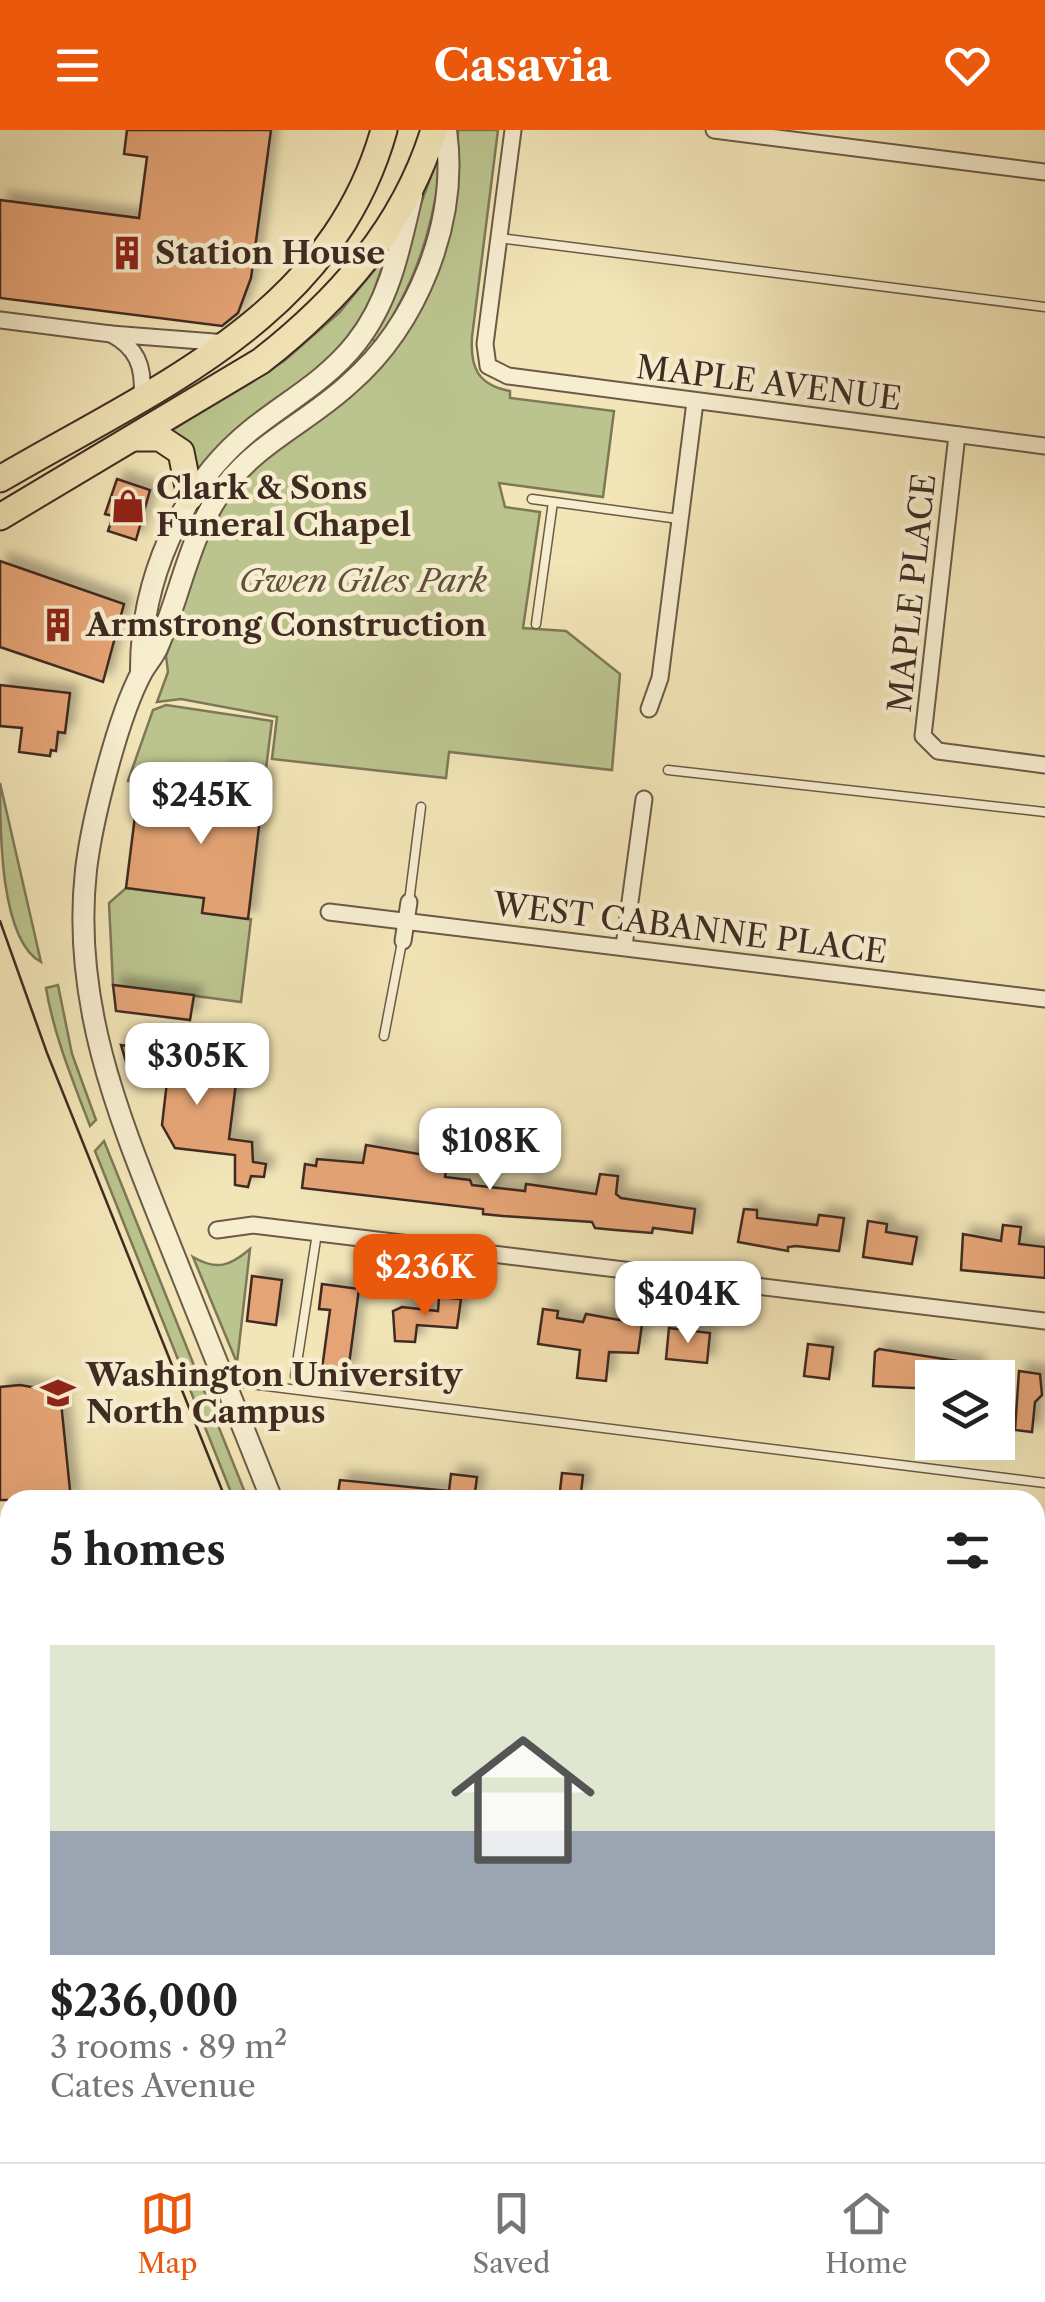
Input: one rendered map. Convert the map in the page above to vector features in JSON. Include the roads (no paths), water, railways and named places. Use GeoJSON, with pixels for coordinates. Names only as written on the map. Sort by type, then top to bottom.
{"type":"FeatureCollection","features":[{"type":"Feature","properties":{"kind":"main road"},"geometry":{"type":"LineString","coordinates":[[418,170],[419,130]]}},
{"type":"Feature","properties":{"kind":"main road"},"geometry":{"type":"LineString","coordinates":[[0,517],[261,361],[328,305],[385,234],[434,130]]}},
{"type":"Feature","properties":{"kind":"main road"},"geometry":{"type":"LineString","coordinates":[[0,479],[227,343],[280,302],[339,234],[377,139]]}},
{"type":"Feature","properties":{"kind":"main road"},"geometry":{"type":"LineString","coordinates":[[135,438],[160,438],[181,452],[190,497]]}},
{"type":"Feature","properties":{"kind":"street"},"geometry":{"type":"LineString","coordinates":[[141,673],[155,654],[199,533],[223,489],[261,448],[350,384],[406,314],[430,263],[440,226],[448,172],[446,130]]}},
{"type":"Feature","properties":{"kind":"street"},"geometry":{"type":"LineString","coordinates":[[499,238],[512,130]]}},
{"type":"Feature","properties":{"kind":"street"},"geometry":{"type":"LineString","coordinates":[[714,130],[1045,172]]}},
{"type":"Feature","properties":{"kind":"street"},"geometry":{"type":"LineString","coordinates":[[268,1490],[114,1105],[94,1036],[84,974],[84,899],[94,830],[141,673],[141,646],[152,592],[190,497],[232,446],[323,380],[357,342],[386,291],[418,170]]}},
{"type":"Feature","properties":{"kind":"street","name":"MAPLE AVENUE"},"geometry":{"type":"LineString","coordinates":[[499,238],[485,344],[488,366],[508,376],[1045,446]]}},
{"type":"Feature","properties":{"kind":"street"},"geometry":{"type":"LineString","coordinates":[[0,320],[227,343]]}},
{"type":"Feature","properties":{"kind":"street"},"geometry":{"type":"LineString","coordinates":[[111,334],[129,345],[139,359],[142,395]]}},
{"type":"Feature","properties":{"kind":"street"},"geometry":{"type":"LineString","coordinates":[[649,709],[660,678],[695,402]]}},
{"type":"Feature","properties":{"kind":"street","name":"MAPLE PLACE"},"geometry":{"type":"LineString","coordinates":[[957,434],[923,736],[938,751],[1045,765]]}},
{"type":"Feature","properties":{"kind":"street"},"geometry":{"type":"LineString","coordinates":[[624,946],[644,799]]}},
{"type":"Feature","properties":{"kind":"street"},"geometry":{"type":"LineString","coordinates":[[402,941],[409,902]]}},
{"type":"Feature","properties":{"kind":"street","name":"WEST CABANNE PLACE"},"geometry":{"type":"LineString","coordinates":[[329,912],[1045,999]]}},
{"type":"Feature","properties":{"kind":"street"},"geometry":{"type":"LineString","coordinates":[[218,1230],[253,1225],[1045,1321]]}},
{"type":"Feature","properties":{"kind":"lane"},"geometry":{"type":"LineString","coordinates":[[499,238],[1045,307]]}},
{"type":"Feature","properties":{"kind":"lane"},"geometry":{"type":"LineString","coordinates":[[532,499],[679,519]]}},
{"type":"Feature","properties":{"kind":"lane"},"geometry":{"type":"LineString","coordinates":[[536,624],[553,502]]}},
{"type":"Feature","properties":{"kind":"lane"},"geometry":{"type":"LineString","coordinates":[[668,770],[1045,812]]}},
{"type":"Feature","properties":{"kind":"lane"},"geometry":{"type":"LineString","coordinates":[[409,902],[421,807]]}},
{"type":"Feature","properties":{"kind":"lane"},"geometry":{"type":"LineString","coordinates":[[384,1036],[402,941]]}},
{"type":"Feature","properties":{"kind":"lane"},"geometry":{"type":"LineString","coordinates":[[295,1376],[317,1233]]}},
{"type":"Feature","properties":{"kind":"lane"},"geometry":{"type":"LineString","coordinates":[[224,1381],[1045,1483]]}},
{"type":"Feature","properties":{"kind":"tram line"},"geometry":{"type":"LineString","coordinates":[[0,921],[47,1053],[222,1490]]}},
{"type":"Feature","properties":{"kind":"place","name":"Station House"},"geometry":{"type":"Point","coordinates":[127,253]}},
{"type":"Feature","properties":{"kind":"place","name":"Clark & Sons Funeral Chapel"},"geometry":{"type":"Point","coordinates":[128,506]}},
{"type":"Feature","properties":{"kind":"place","name":"Armstrong Construction"},"geometry":{"type":"Point","coordinates":[58,625]}},
{"type":"Feature","properties":{"kind":"place","name":"Washington University North Campus"},"geometry":{"type":"Point","coordinates":[58,1393]}},
{"type":"Feature","properties":{"kind":"park label","name":"Gwen Giles Park"},"geometry":{"type":"Point","coordinates":[363,581]}}]}
